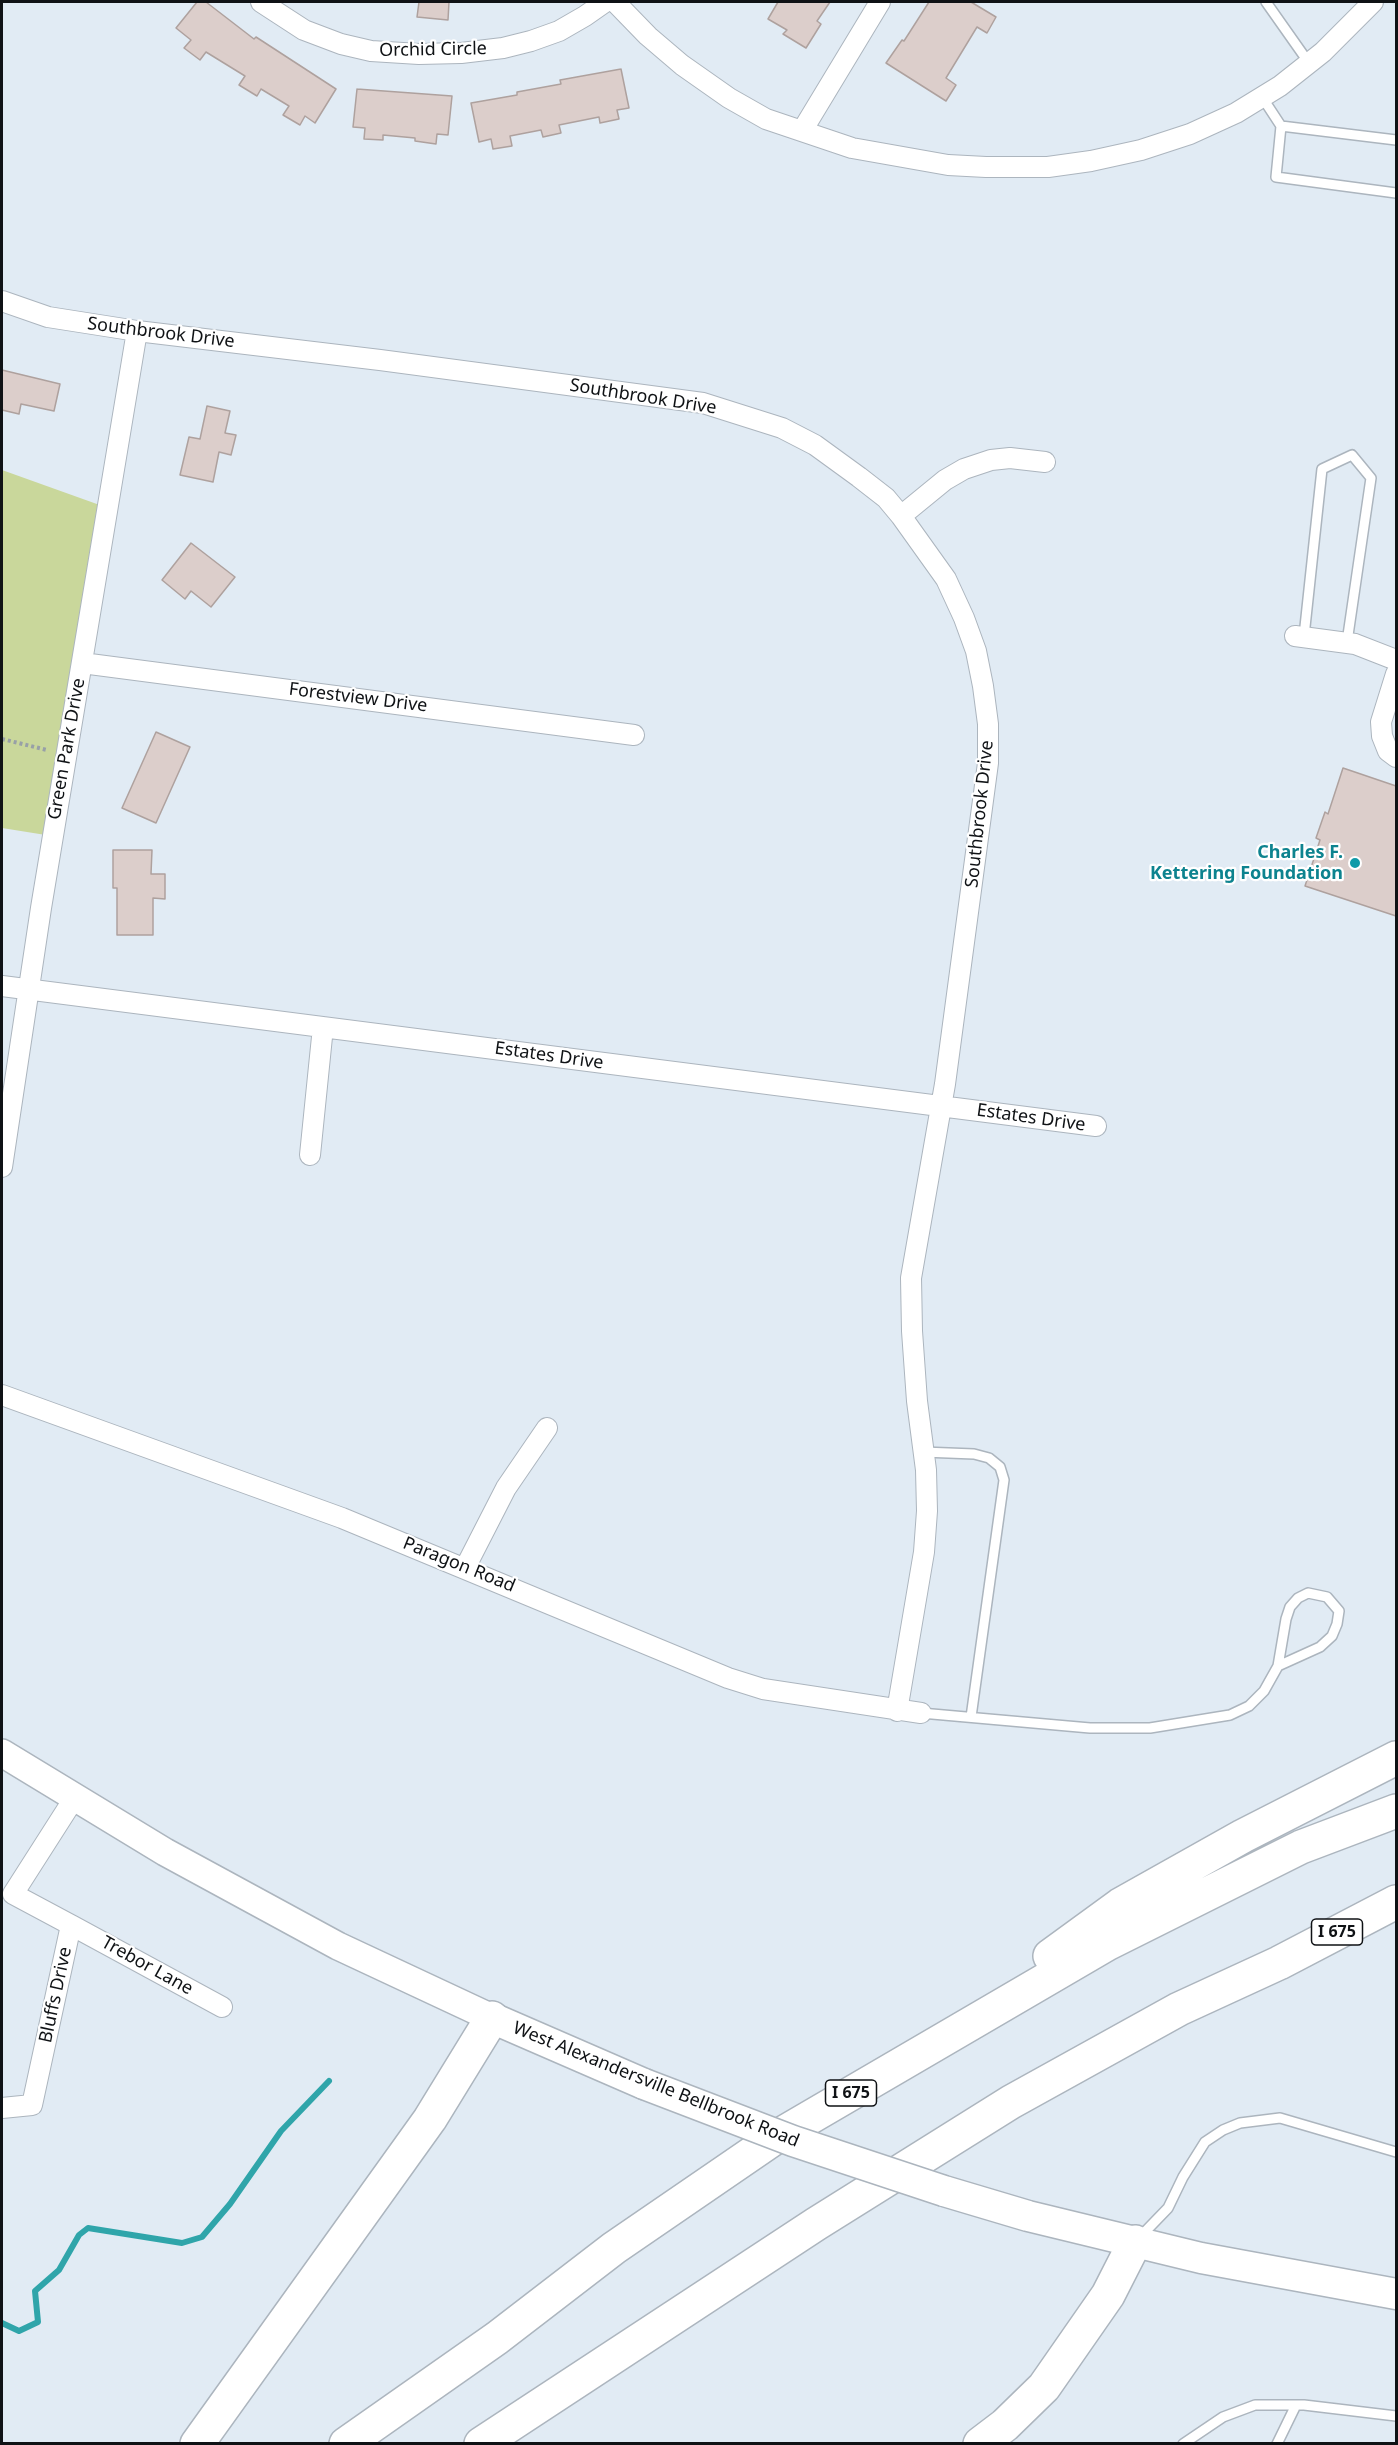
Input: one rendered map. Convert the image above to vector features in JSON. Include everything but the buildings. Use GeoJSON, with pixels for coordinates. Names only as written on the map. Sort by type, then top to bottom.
{"type":"FeatureCollection","features":[{"type":"Feature","properties":{"kind":"highway"},"geometry":{"type":"LineString","coordinates":[[906,2061],[1120,1905],[1243,1836],[1396,1758]]}},
{"type":"Feature","properties":{"kind":"highway","name":"I 675"},"geometry":{"type":"LineString","coordinates":[[346,2444],[488,2344],[614,2248],[773,2139],[1107,1944],[1301,1847],[1396,1811]]}},
{"type":"Feature","properties":{"kind":"highway","name":"I 675"},"geometry":{"type":"LineString","coordinates":[[481,2444],[797,2236],[1011,2102],[1179,2008],[1279,1963],[1396,1902]]}},
{"type":"Feature","properties":{"kind":"highway"},"geometry":{"type":"LineString","coordinates":[[1279,1963],[1396,1922]]}},
{"type":"Feature","properties":{"kind":"highway"},"geometry":{"type":"LineString","coordinates":[[197,2444],[430,2119],[492,2018]]}},
{"type":"Feature","properties":{"kind":"highway"},"geometry":{"type":"LineString","coordinates":[[980,2444],[1005,2425],[1051,2378],[1108,2295],[1135,2242]]}},
{"type":"Feature","properties":{"kind":"main road","name":"West Alexandersville Bellbrook Road"},"geometry":{"type":"LineString","coordinates":[[2,1753],[165,1852],[338,1946],[492,2018],[644,2084],[792,2141],[1028,2216],[1201,2258],[1396,2294]]}},
{"type":"Feature","properties":{"kind":"street","name":"Orchid Circle"},"geometry":{"type":"LineString","coordinates":[[261,2],[304,30],[341,44],[371,51],[419,54],[461,53],[503,48],[531,41],[559,31],[605,2]]}},
{"type":"Feature","properties":{"kind":"street"},"geometry":{"type":"LineString","coordinates":[[615,2],[648,36],[682,65],[729,98],[763,117],[852,148],[948,165],[1048,167],[1141,150],[1190,134],[1236,113],[1309,63],[1373,2]]}},
{"type":"Feature","properties":{"kind":"street"},"geometry":{"type":"LineString","coordinates":[[802,131],[880,2]]}},
{"type":"Feature","properties":{"kind":"street","name":"Southbrook Drive"},"geometry":{"type":"LineString","coordinates":[[2,301],[48,317],[137,331],[703,403],[782,428],[815,445],[886,498],[946,579],[976,651],[988,724],[988,763],[979,845],[941,1105],[911,1278],[912,1330],[927,1511],[924,1552],[897,1711]]}},
{"type":"Feature","properties":{"kind":"street","name":"Green Park Drive"},"geometry":{"type":"LineString","coordinates":[[2,1167],[66,754],[137,331]]}},
{"type":"Feature","properties":{"kind":"street"},"geometry":{"type":"LineString","coordinates":[[901,516],[945,480],[964,469],[991,460],[1011,458],[1045,462]]}},
{"type":"Feature","properties":{"kind":"street"},"geometry":{"type":"LineString","coordinates":[[1299,636],[1347,642],[1396,660]]}},
{"type":"Feature","properties":{"kind":"street","name":"Forestview Drive"},"geometry":{"type":"LineString","coordinates":[[82,663],[634,735]]}},
{"type":"Feature","properties":{"kind":"street"},"geometry":{"type":"LineString","coordinates":[[1396,674],[1381,723],[1382,736],[1388,751],[1396,757]]}},
{"type":"Feature","properties":{"kind":"street","name":"Estates Drive"},"geometry":{"type":"LineString","coordinates":[[2,986],[1096,1126]]}},
{"type":"Feature","properties":{"kind":"street"},"geometry":{"type":"LineString","coordinates":[[310,1155],[323,1027]]}},
{"type":"Feature","properties":{"kind":"street","name":"Paragon Road"},"geometry":{"type":"LineString","coordinates":[[2,1395],[342,1518],[728,1678],[763,1689],[921,1713]]}},
{"type":"Feature","properties":{"kind":"street"},"geometry":{"type":"LineString","coordinates":[[465,1568],[506,1488],[548,1428]]}},
{"type":"Feature","properties":{"kind":"street","name":"Bluffs Drive"},"geometry":{"type":"LineString","coordinates":[[2,2108],[32,2105],[71,1925],[14,1894],[75,1797]]}},
{"type":"Feature","properties":{"kind":"street","name":"Trebor Lane"},"geometry":{"type":"LineString","coordinates":[[71,1925],[222,2007]]}},
{"type":"Feature","properties":{"kind":"lane"},"geometry":{"type":"LineString","coordinates":[[1270,3],[1309,63]]}},
{"type":"Feature","properties":{"kind":"lane"},"geometry":{"type":"LineString","coordinates":[[1262,97],[1281,126],[1276,177],[1396,193]]}},
{"type":"Feature","properties":{"kind":"lane"},"geometry":{"type":"LineString","coordinates":[[1281,126],[1396,140]]}},
{"type":"Feature","properties":{"kind":"lane"},"geometry":{"type":"LineString","coordinates":[[1299,636],[1322,469],[1352,455],[1371,478],[1347,642]]}},
{"type":"Feature","properties":{"kind":"lane"},"geometry":{"type":"LineString","coordinates":[[923,1452],[974,1454],[989,1458],[1000,1467],[1004,1480],[971,1717]]}},
{"type":"Feature","properties":{"kind":"lane"},"geometry":{"type":"LineString","coordinates":[[921,1713],[1090,1728],[1138,1728],[1230,1715],[1249,1707],[1264,1691],[1278,1666],[1286,1618],[1290,1607],[1298,1598],[1308,1593],[1327,1597],[1333,1601],[1339,1611],[1332,1636],[1320,1647],[1278,1666]]}},
{"type":"Feature","properties":{"kind":"lane"},"geometry":{"type":"LineString","coordinates":[[1135,2242],[1168,2208],[1183,2177],[1205,2142],[1223,2130],[1240,2123],[1280,2118],[1396,2152]]}},
{"type":"Feature","properties":{"kind":"lane"},"geometry":{"type":"LineString","coordinates":[[1183,2444],[1223,2417],[1243,2408],[1274,2403],[1396,2416]]}},
{"type":"Feature","properties":{"kind":"lane"},"geometry":{"type":"LineString","coordinates":[[1277,2444],[1296,2405]]}},
{"type":"Feature","properties":{"kind":"path"},"geometry":{"type":"LineString","coordinates":[[2,739],[15,744],[66,754]]}},
{"type":"Feature","properties":{"kind":"green space"},"geometry":{"type":"Polygon","coordinates":[[[2,470],[108,508],[52,836],[2,828],[2,470]]]}},
{"type":"Feature","properties":{"kind":"waterway"},"geometry":{"type":"LineString","coordinates":[[2,2323],[19,2331],[38,2322],[35,2291],[59,2270],[79,2235],[88,2228],[182,2243],[202,2237],[230,2204],[281,2131],[329,2081]]}},
{"type":"Feature","properties":{"kind":"place","name":"Charles F. Kettering Foundation"},"geometry":{"type":"Point","coordinates":[1355,863]}}]}
